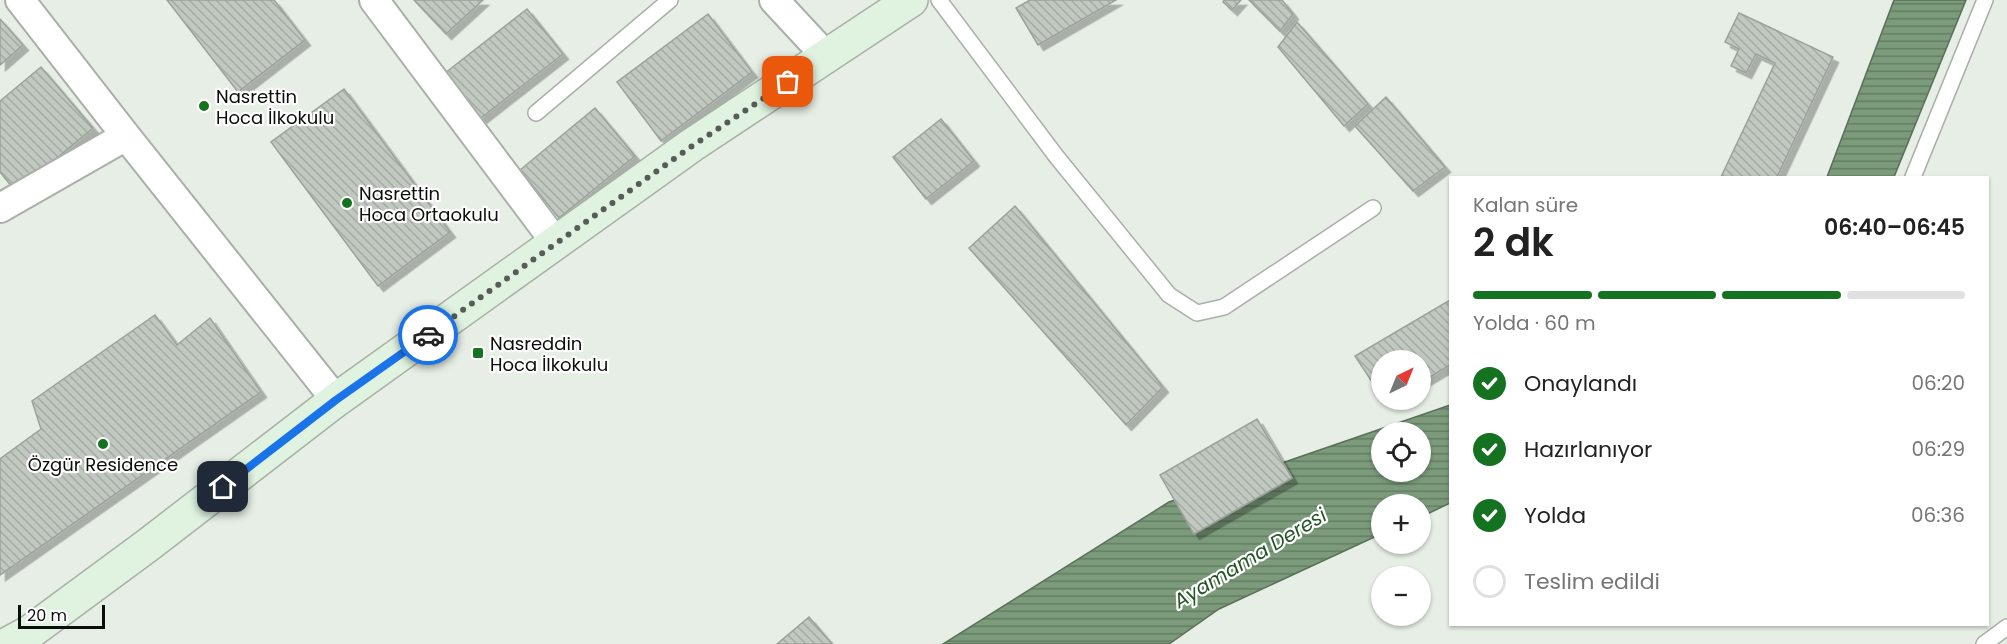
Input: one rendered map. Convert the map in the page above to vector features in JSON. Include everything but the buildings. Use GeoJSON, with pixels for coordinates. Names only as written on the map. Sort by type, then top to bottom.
{"type":"FeatureCollection","features":[{"type":"Feature","properties":{"kind":"main road"},"geometry":{"type":"LineString","coordinates":[[8,644],[30,632],[139,552],[336,400],[692,146],[911,0]]}},
{"type":"Feature","properties":{"kind":"street"},"geometry":{"type":"LineString","coordinates":[[20,0],[336,400]]}},
{"type":"Feature","properties":{"kind":"street"},"geometry":{"type":"LineString","coordinates":[[374,0],[556,243]]}},
{"type":"Feature","properties":{"kind":"street"},"geometry":{"type":"LineString","coordinates":[[774,0],[826,56]]}},
{"type":"Feature","properties":{"kind":"street"},"geometry":{"type":"LineString","coordinates":[[0,208],[126,136]]}},
{"type":"Feature","properties":{"kind":"lane"},"geometry":{"type":"LineString","coordinates":[[536,113],[670,0]]}},
{"type":"Feature","properties":{"kind":"lane"},"geometry":{"type":"LineString","coordinates":[[939,0],[1056,156],[1169,295],[1197,313],[1224,307],[1373,208]]}},
{"type":"Feature","properties":{"kind":"lane"},"geometry":{"type":"LineString","coordinates":[[1912,176],[1985,0]]}},
{"type":"Feature","properties":{"kind":"lane"},"geometry":{"type":"LineString","coordinates":[[1984,644],[2005,631]]}},
{"type":"Feature","properties":{"kind":"water"},"geometry":{"type":"Polygon","coordinates":[[[1894,0],[1966,0],[1894,176],[1827,176],[1894,0]]]}},
{"type":"Feature","properties":{"kind":"water","name":"Ayamama Deresi"},"geometry":{"type":"Polygon","coordinates":[[[1449,405],[1449,503],[1431,512],[1431,494],[1371,494],[1371,539],[1219,609],[1169,644],[943,644],[1169,502],[1371,432],[1371,482],[1431,482],[1431,422],[1401,422],[1449,405]]]}},
{"type":"Feature","properties":{"kind":"way so far"},"geometry":{"type":"LineString","coordinates":[[428,335],[692,146],[788,82]]}},
{"type":"Feature","properties":{"kind":"place","name":"Nasrettin Hoca İlkokulu"},"geometry":{"type":"Point","coordinates":[204,106]}},
{"type":"Feature","properties":{"kind":"place","name":"Nasrettin Hoca Ortaokulu"},"geometry":{"type":"Point","coordinates":[347,203]}},
{"type":"Feature","properties":{"kind":"place","name":"Nasreddin Hoca İlkokulu"},"geometry":{"type":"Point","coordinates":[478,353]}},
{"type":"Feature","properties":{"kind":"place","name":"Özgür Residence"},"geometry":{"type":"Point","coordinates":[103,444]}},
{"type":"Feature","properties":{"kind":"route"},"geometry":{"type":"LineString","coordinates":[[223,487],[336,400],[428,335]]}}]}
